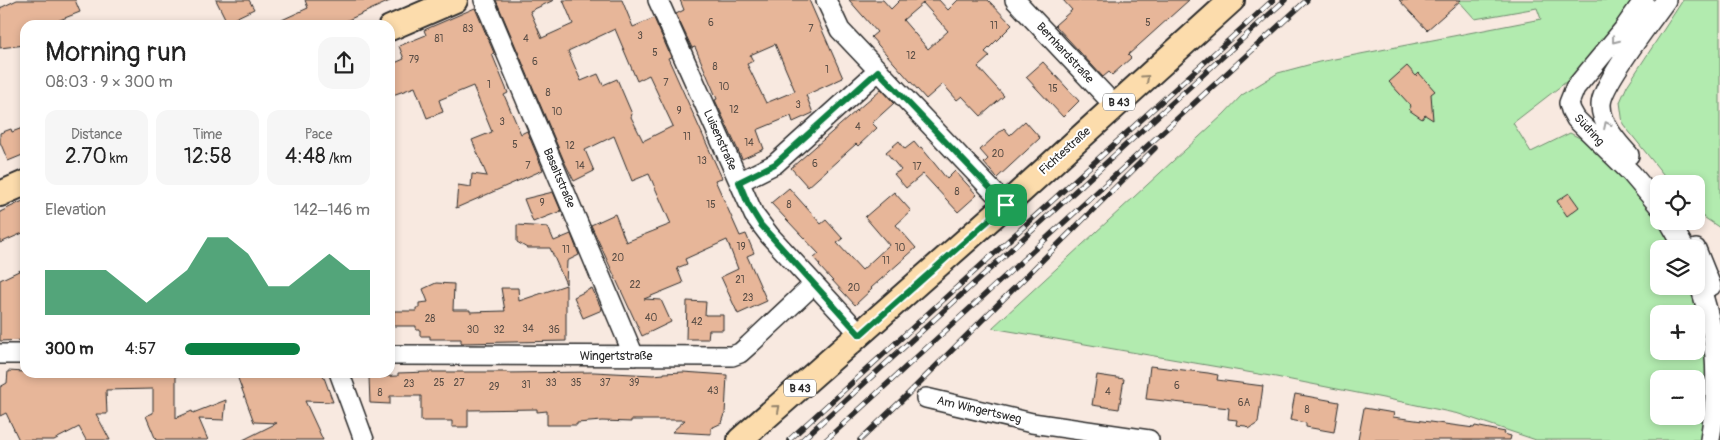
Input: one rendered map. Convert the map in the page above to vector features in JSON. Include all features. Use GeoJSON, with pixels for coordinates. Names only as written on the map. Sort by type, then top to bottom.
{"type":"FeatureCollection","features":[{"type":"Feature","properties":{"kind":"main road"},"geometry":{"type":"LineString","coordinates":[[395,26],[456,0]]}},
{"type":"Feature","properties":{"kind":"main road","name":"Fichtestraße"},"geometry":{"type":"LineString","coordinates":[[740,440],[1006,205],[1232,0]]}},
{"type":"Feature","properties":{"kind":"main road"},"geometry":{"type":"LineString","coordinates":[[0,194],[20,185]]}},
{"type":"Feature","properties":{"kind":"street","name":"Basaltstraße"},"geometry":{"type":"LineString","coordinates":[[484,0],[634,356]]}},
{"type":"Feature","properties":{"kind":"street","name":"Luisenstraße"},"geometry":{"type":"LineString","coordinates":[[658,0],[748,204],[761,225],[860,335]]}},
{"type":"Feature","properties":{"kind":"street"},"geometry":{"type":"LineString","coordinates":[[826,0],[840,30],[1006,205]]}},
{"type":"Feature","properties":{"kind":"street","name":"Bernhardstraße"},"geometry":{"type":"LineString","coordinates":[[1015,0],[1115,106]]}},
{"type":"Feature","properties":{"kind":"street","name":"Südring"},"geometry":{"type":"LineString","coordinates":[[1644,0],[1623,30],[1575,88],[1569,103],[1576,119],[1631,173],[1650,195]]}},
{"type":"Feature","properties":{"kind":"street","name":"Südring"},"geometry":{"type":"LineString","coordinates":[[1650,180],[1617,143],[1606,124],[1600,104],[1616,70],[1666,0]]}},
{"type":"Feature","properties":{"kind":"street"},"geometry":{"type":"LineString","coordinates":[[739,182],[775,164],[878,71]]}},
{"type":"Feature","properties":{"kind":"street"},"geometry":{"type":"LineString","coordinates":[[1705,271],[1720,321]]}},
{"type":"Feature","properties":{"kind":"street","name":"Wingertstraße"},"geometry":{"type":"LineString","coordinates":[[395,355],[722,357],[740,353],[814,284]]}},
{"type":"Feature","properties":{"kind":"street"},"geometry":{"type":"LineString","coordinates":[[1703,295],[1708,310],[1717,360],[1716,396],[1710,440]]}},
{"type":"Feature","properties":{"kind":"street"},"geometry":{"type":"LineString","coordinates":[[0,354],[20,354]]}},
{"type":"Feature","properties":{"kind":"street"},"geometry":{"type":"LineString","coordinates":[[341,378],[364,440]]}},
{"type":"Feature","properties":{"kind":"street","name":"Am Wingertsweg"},"geometry":{"type":"LineString","coordinates":[[926,398],[1032,423],[1149,440]]}},
{"type":"Feature","properties":{"kind":"street"},"geometry":{"type":"LineString","coordinates":[[1719,440],[1720,434]]}},
{"type":"Feature","properties":{"kind":"green space"},"geometry":{"type":"Polygon","coordinates":[[[1458,0],[1637,0],[1575,75],[1513,123],[1531,152],[1570,133],[1603,150],[1650,204],[1650,230],[1668,230],[1673,240],[1650,240],[1650,295],[1696,295],[1698,305],[1650,305],[1650,360],[1705,360],[1705,334],[1710,356],[1705,408],[1705,370],[1650,370],[1650,425],[1703,425],[1702,440],[1536,440],[1459,414],[1388,399],[1276,377],[992,328],[1224,114],[1242,95],[1278,73],[1319,62],[1541,19],[1537,8],[1475,19],[1458,0]]]}},
{"type":"Feature","properties":{"kind":"green space"},"geometry":{"type":"Polygon","coordinates":[[[1683,0],[1720,0],[1720,228],[1705,218],[1705,175],[1664,175],[1623,124],[1620,102],[1627,86],[1683,0]]]}},
{"type":"Feature","properties":{"kind":"building"},"geometry":{"type":"Polygon","coordinates":[[[17,0],[75,0],[80,12],[60,20],[20,20],[20,46],[0,48],[0,8],[17,0]]]}},
{"type":"Feature","properties":{"kind":"building"},"geometry":{"type":"Polygon","coordinates":[[[216,0],[249,0],[254,9],[231,20],[226,20],[216,0]]]}},
{"type":"Feature","properties":{"kind":"building"},"geometry":{"type":"Polygon","coordinates":[[[305,0],[392,0],[348,20],[282,20],[308,8],[305,0]]]}},
{"type":"Feature","properties":{"kind":"building"},"geometry":{"type":"Polygon","coordinates":[[[496,0],[554,0],[530,11],[542,38],[573,24],[563,0],[622,0],[633,27],[654,18],[671,57],[668,58],[722,178],[715,180],[740,236],[746,234],[754,253],[747,256],[767,301],[738,314],[721,277],[738,269],[727,240],[685,259],[687,264],[677,268],[683,283],[644,299],[661,300],[671,322],[642,336],[591,225],[615,214],[626,242],[671,224],[649,174],[632,181],[614,136],[585,150],[594,171],[574,181],[496,0]],[[615,29],[568,51],[581,81],[598,74],[603,85],[617,79],[632,114],[631,117],[643,141],[673,126],[649,75],[637,81],[615,29]]]}},
{"type":"Feature","properties":{"kind":"building"},"geometry":{"type":"Polygon","coordinates":[[[680,0],[809,0],[843,78],[806,95],[813,113],[793,122],[791,116],[757,130],[764,149],[742,159],[715,100],[717,99],[695,47],[692,48],[676,14],[684,10],[680,0]],[[775,44],[750,55],[753,61],[747,64],[766,103],[795,91],[775,44]]]}},
{"type":"Feature","properties":{"kind":"building"},"geometry":{"type":"Polygon","coordinates":[[[849,0],[883,0],[891,9],[900,0],[939,0],[948,10],[958,0],[988,0],[1012,25],[985,52],[990,56],[978,67],[1004,96],[981,116],[962,96],[957,100],[943,84],[926,99],[871,37],[877,32],[849,0]],[[923,3],[903,20],[928,49],[948,31],[923,3]]]}},
{"type":"Feature","properties":{"kind":"building"},"geometry":{"type":"Polygon","coordinates":[[[1063,0],[1189,0],[1128,55],[1131,58],[1112,75],[1109,72],[1103,77],[1055,25],[1072,10],[1063,0]]]}},
{"type":"Feature","properties":{"kind":"building"},"geometry":{"type":"Polygon","coordinates":[[[1399,0],[1461,0],[1427,30],[1399,0]]]}},
{"type":"Feature","properties":{"kind":"building"},"geometry":{"type":"Polygon","coordinates":[[[475,8],[508,93],[504,95],[521,134],[527,131],[543,170],[456,208],[458,185],[471,187],[472,174],[487,176],[472,140],[492,132],[473,86],[439,100],[443,112],[427,118],[415,87],[395,94],[395,63],[404,59],[399,46],[426,35],[424,30],[475,8]]]}},
{"type":"Feature","properties":{"kind":"building"},"geometry":{"type":"Polygon","coordinates":[[[1043,62],[1079,101],[1063,117],[1026,77],[1043,62]]]}},
{"type":"Feature","properties":{"kind":"building"},"geometry":{"type":"Polygon","coordinates":[[[1407,66],[1416,76],[1419,73],[1435,91],[1431,94],[1433,120],[1425,115],[1422,119],[1409,110],[1411,106],[1389,82],[1407,66]]]}},
{"type":"Feature","properties":{"kind":"building"},"geometry":{"type":"Polygon","coordinates":[[[881,89],[894,103],[872,123],[877,128],[808,187],[791,168],[881,89]]]}},
{"type":"Feature","properties":{"kind":"building"},"geometry":{"type":"Polygon","coordinates":[[[1025,121],[1040,138],[997,178],[984,163],[988,159],[980,150],[1004,128],[1010,135],[1025,121]]]}},
{"type":"Feature","properties":{"kind":"building"},"geometry":{"type":"Polygon","coordinates":[[[11,129],[12,132],[20,129],[20,156],[8,161],[0,142],[0,133],[11,129]]]}},
{"type":"Feature","properties":{"kind":"building"},"geometry":{"type":"Polygon","coordinates":[[[899,141],[905,149],[914,142],[919,148],[921,147],[947,179],[955,171],[977,195],[958,212],[923,174],[906,188],[894,174],[901,170],[886,152],[899,141]]]}},
{"type":"Feature","properties":{"kind":"building"},"geometry":{"type":"Polygon","coordinates":[[[789,188],[821,224],[826,220],[843,239],[837,243],[862,270],[889,245],[865,217],[894,192],[911,211],[896,225],[916,248],[855,305],[819,266],[814,258],[819,254],[771,203],[789,188]]]}},
{"type":"Feature","properties":{"kind":"building"},"geometry":{"type":"Polygon","coordinates":[[[553,192],[561,211],[533,222],[524,199],[553,192]]]}},
{"type":"Feature","properties":{"kind":"building"},"geometry":{"type":"Polygon","coordinates":[[[1569,193],[1579,207],[1567,216],[1557,201],[1569,193]]]}},
{"type":"Feature","properties":{"kind":"building"},"geometry":{"type":"Polygon","coordinates":[[[20,202],[20,234],[0,243],[0,212],[20,202]]]}},
{"type":"Feature","properties":{"kind":"building"},"geometry":{"type":"Polygon","coordinates":[[[517,225],[548,227],[554,241],[571,234],[579,255],[567,261],[566,284],[550,248],[527,248],[517,242],[517,225]]]}},
{"type":"Feature","properties":{"kind":"building"},"geometry":{"type":"Polygon","coordinates":[[[20,270],[20,340],[0,341],[0,280],[20,270]]]}},
{"type":"Feature","properties":{"kind":"building"},"geometry":{"type":"Polygon","coordinates":[[[436,283],[454,284],[453,310],[470,310],[470,312],[505,311],[501,288],[518,288],[519,301],[566,285],[566,341],[461,343],[461,339],[430,339],[430,336],[420,336],[420,330],[416,330],[416,326],[395,326],[395,311],[416,311],[416,308],[419,308],[419,303],[428,302],[423,289],[436,283]]]}},
{"type":"Feature","properties":{"kind":"building"},"geometry":{"type":"Polygon","coordinates":[[[592,288],[602,310],[583,318],[574,297],[592,288]]]}},
{"type":"Feature","properties":{"kind":"building"},"geometry":{"type":"Polygon","coordinates":[[[687,301],[706,302],[705,315],[723,315],[723,330],[709,330],[708,339],[686,339],[687,301]]]}},
{"type":"Feature","properties":{"kind":"building"},"geometry":{"type":"Polygon","coordinates":[[[1150,366],[1208,373],[1218,375],[1217,380],[1263,386],[1258,423],[1249,429],[1246,426],[1236,425],[1237,420],[1228,419],[1229,408],[1146,399],[1150,366]]]}},
{"type":"Feature","properties":{"kind":"building"},"geometry":{"type":"Polygon","coordinates":[[[8,371],[20,372],[20,378],[176,378],[176,418],[226,400],[224,420],[199,419],[208,440],[156,440],[146,416],[153,413],[153,389],[106,390],[107,414],[96,414],[110,440],[86,440],[79,427],[54,440],[19,440],[6,413],[0,416],[0,387],[7,383],[8,371]]]}},
{"type":"Feature","properties":{"kind":"building"},"geometry":{"type":"Polygon","coordinates":[[[594,372],[653,375],[683,372],[727,375],[725,414],[722,423],[711,428],[711,434],[672,432],[685,420],[602,421],[577,423],[577,425],[547,425],[547,411],[537,412],[537,409],[468,410],[468,427],[452,427],[452,421],[421,421],[421,396],[390,396],[390,404],[370,403],[369,378],[395,378],[395,376],[398,376],[398,373],[594,372]]]}},
{"type":"Feature","properties":{"kind":"building"},"geometry":{"type":"Polygon","coordinates":[[[1097,375],[1124,379],[1119,409],[1092,405],[1097,375]]]}},
{"type":"Feature","properties":{"kind":"building"},"geometry":{"type":"Polygon","coordinates":[[[238,378],[324,378],[333,402],[305,401],[323,440],[243,440],[277,423],[254,422],[238,378]]]}},
{"type":"Feature","properties":{"kind":"building"},"geometry":{"type":"Polygon","coordinates":[[[1295,394],[1339,402],[1334,432],[1306,427],[1306,423],[1290,420],[1295,394]]]}},
{"type":"Feature","properties":{"kind":"building"},"geometry":{"type":"Polygon","coordinates":[[[1364,408],[1394,413],[1393,417],[1474,428],[1475,426],[1505,432],[1504,434],[1511,436],[1510,440],[1358,440],[1364,408]]]}},
{"type":"Feature","properties":{"kind":"railway"},"geometry":{"type":"LineString","coordinates":[[789,440],[1273,0]]}},
{"type":"Feature","properties":{"kind":"railway"},"geometry":{"type":"LineString","coordinates":[[802,440],[1285,0]]}},
{"type":"Feature","properties":{"kind":"railway"},"geometry":{"type":"LineString","coordinates":[[826,440],[1307,0]]}},
{"type":"Feature","properties":{"kind":"railway"},"geometry":{"type":"LineString","coordinates":[[860,440],[1155,148]]}},
{"type":"Feature","properties":{"kind":"route"},"geometry":{"type":"LineString","coordinates":[[878,71],[1006,205],[860,335],[761,225],[748,204],[739,182],[775,164],[878,71]]}}]}
